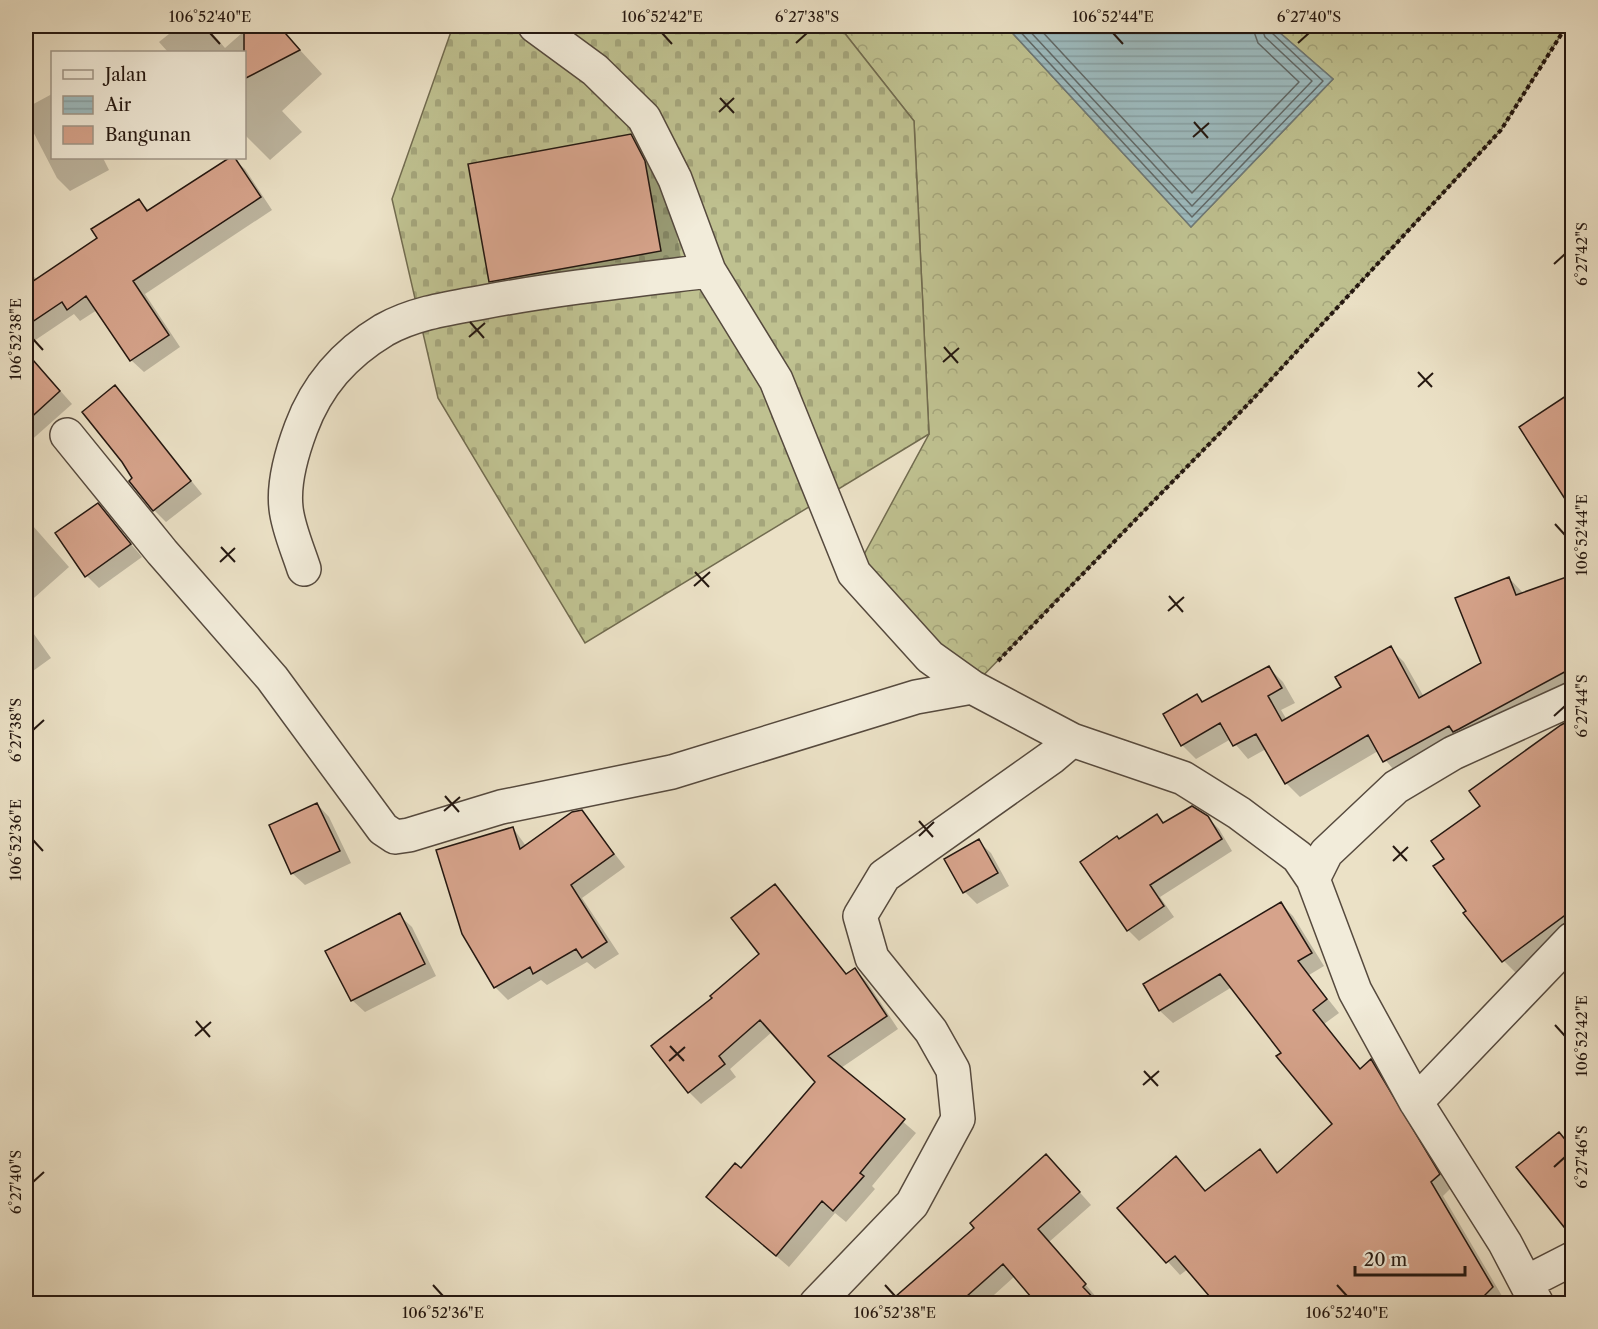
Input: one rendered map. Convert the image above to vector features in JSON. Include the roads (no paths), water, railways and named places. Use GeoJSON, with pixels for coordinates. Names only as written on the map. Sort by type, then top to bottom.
{"type":"FeatureCollection","features":[{"type":"Feature","properties":{"kind":"street"},"geometry":{"type":"LineString","coordinates":[[535,26],[595,70],[644,118],[675,179],[709,271],[776,380],[854,573],[930,657],[972,687],[1072,740],[1183,778],[1298,857],[1313,879],[1355,991],[1416,1102],[1532,1293],[1572,1259]]}},
{"type":"Feature","properties":{"kind":"street"},"geometry":{"type":"LineString","coordinates":[[304,569],[286,507],[291,453],[311,401],[337,365],[361,345],[385,330],[413,317],[444,309],[521,295],[709,271]]}},
{"type":"Feature","properties":{"kind":"street"},"geometry":{"type":"LineString","coordinates":[[67,435],[162,552],[272,678],[383,829],[395,837],[409,835],[501,807],[672,772],[916,698],[972,687]]}},
{"type":"Feature","properties":{"kind":"street"},"geometry":{"type":"LineString","coordinates":[[1313,879],[1326,853],[1396,787],[1453,753],[1572,699]]}},
{"type":"Feature","properties":{"kind":"street"},"geometry":{"type":"LineString","coordinates":[[816,1304],[912,1204],[958,1119],[953,1070],[931,1031],[872,958],[860,916],[884,876],[1052,757],[1072,740]]}},
{"type":"Feature","properties":{"kind":"street"},"geometry":{"type":"LineString","coordinates":[[1416,1102],[1572,939]]}},
{"type":"Feature","properties":{"kind":"water"},"geometry":{"type":"Polygon","coordinates":[[[1006,26],[1272,26],[1333,79],[1191,227],[1006,26]]]}}]}
